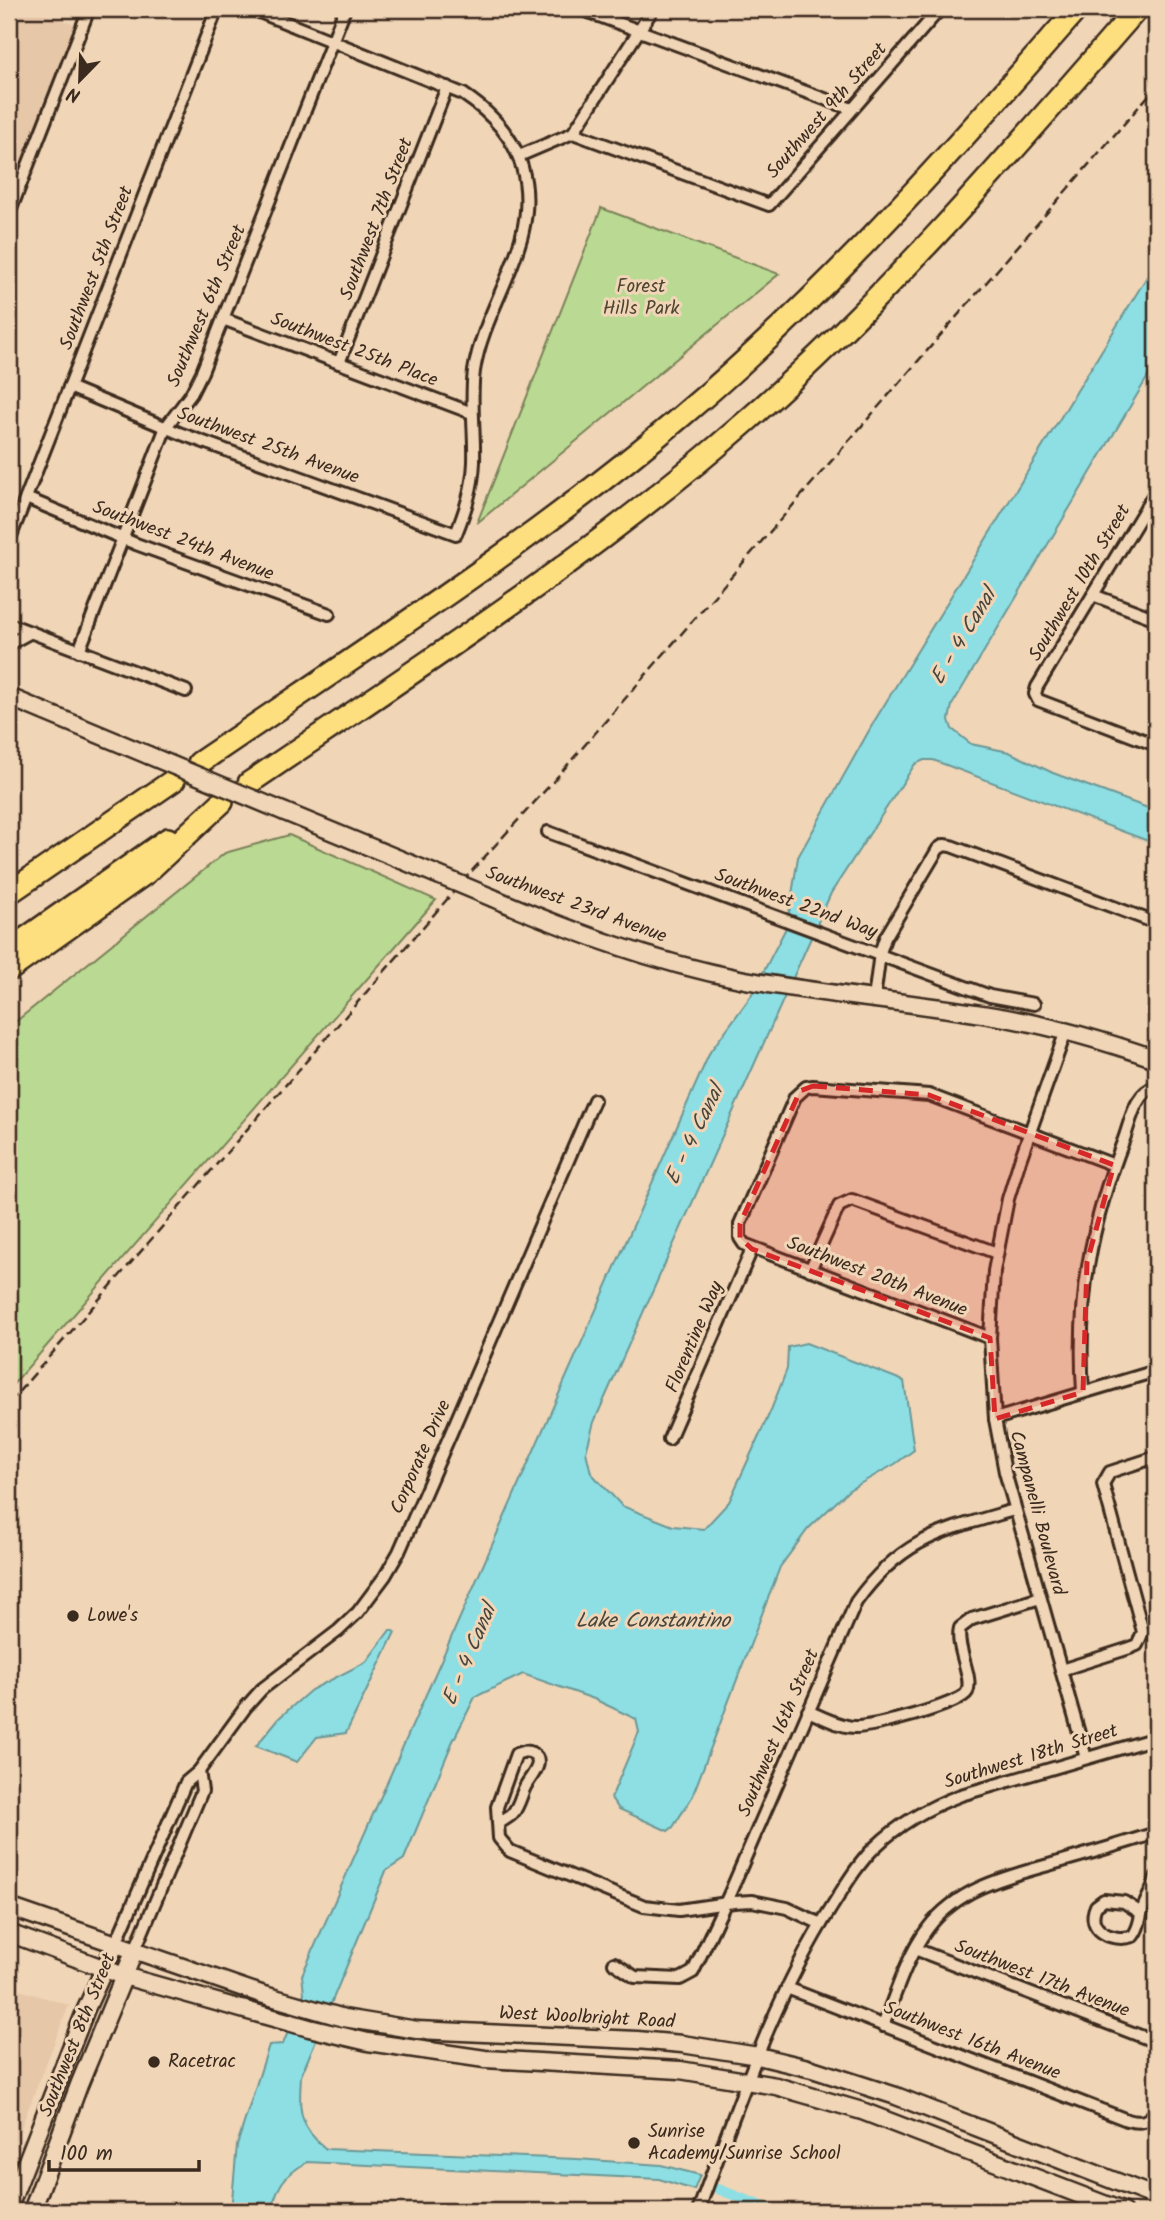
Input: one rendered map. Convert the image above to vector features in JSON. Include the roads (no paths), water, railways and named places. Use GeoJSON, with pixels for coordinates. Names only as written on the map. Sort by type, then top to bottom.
{"type":"FeatureCollection","features":[{"type":"Feature","properties":{"kind":"highway"},"geometry":{"type":"LineString","coordinates":[[199,763],[510,550],[599,484],[684,415],[793,317],[878,232],[1077,9]]}},
{"type":"Feature","properties":{"kind":"highway"},"geometry":{"type":"LineString","coordinates":[[249,783],[565,566],[652,500],[746,421],[836,339],[931,243],[1137,9]]}},
{"type":"Feature","properties":{"kind":"highway"},"geometry":{"type":"LineString","coordinates":[[9,893],[174,780]]}},
{"type":"Feature","properties":{"kind":"highway"},"geometry":{"type":"LineString","coordinates":[[9,950],[223,801],[146,873],[9,970]]}},
{"type":"Feature","properties":{"kind":"main road","name":"Southwest 23rd Avenue"},"geometry":{"type":"LineString","coordinates":[[9,697],[493,898],[617,946],[742,979],[993,1016],[1066,1031],[1156,1059]]}},
{"type":"Feature","properties":{"kind":"main road","name":"West Woolbright Road"},"geometry":{"type":"LineString","coordinates":[[9,1907],[293,2005],[380,2025],[447,2032],[637,2040],[758,2056],[853,2081],[1156,2197]]}},
{"type":"Feature","properties":{"kind":"main road"},"geometry":{"type":"LineString","coordinates":[[9,1933],[124,1976],[320,2031],[400,2048],[485,2059],[680,2070],[801,2093],[862,2111],[1122,2211]]}},
{"type":"Feature","properties":{"kind":"main road","name":"Southwest 8th Street"},"geometry":{"type":"LineString","coordinates":[[9,2207],[115,1945]]}},
{"type":"Feature","properties":{"kind":"main road","name":"Southwest 8th Street"},"geometry":{"type":"LineString","coordinates":[[32,2211],[134,1952]]}},
{"type":"Feature","properties":{"kind":"main road"},"geometry":{"type":"LineString","coordinates":[[41,2123],[49,2130],[50,2137],[47,2172]]}},
{"type":"Feature","properties":{"kind":"street"},"geometry":{"type":"LineString","coordinates":[[9,214],[89,9]]}},
{"type":"Feature","properties":{"kind":"street","name":"Southwest 5th Street"},"geometry":{"type":"LineString","coordinates":[[9,541],[217,9]]}},
{"type":"Feature","properties":{"kind":"street"},"geometry":{"type":"LineString","coordinates":[[252,9],[447,87],[477,103],[507,134],[519,156],[528,198],[525,232],[478,354],[471,413]]}},
{"type":"Feature","properties":{"kind":"street","name":"Southwest 6th Street"},"geometry":{"type":"LineString","coordinates":[[79,651],[166,427],[191,394],[202,372],[345,9]]}},
{"type":"Feature","properties":{"kind":"street"},"geometry":{"type":"LineString","coordinates":[[580,9],[852,110]]}},
{"type":"Feature","properties":{"kind":"street"},"geometry":{"type":"LineString","coordinates":[[519,156],[573,133],[653,9]]}},
{"type":"Feature","properties":{"kind":"street"},"geometry":{"type":"LineString","coordinates":[[923,9],[938,11]]}},
{"type":"Feature","properties":{"kind":"street","name":"Southwest 9th Street"},"geometry":{"type":"LineString","coordinates":[[573,133],[768,205],[938,11]]}},
{"type":"Feature","properties":{"kind":"street","name":"Southwest 7th Street"},"geometry":{"type":"LineString","coordinates":[[339,363],[447,87]]}},
{"type":"Feature","properties":{"kind":"street","name":"Southwest 25th Place"},"geometry":{"type":"LineString","coordinates":[[223,319],[471,413]]}},
{"type":"Feature","properties":{"kind":"street","name":"Southwest 25th Avenue"},"geometry":{"type":"LineString","coordinates":[[69,387],[166,427],[456,534],[466,508],[474,463],[471,413]]}},
{"type":"Feature","properties":{"kind":"street","name":"Southwest 10th Street"},"geometry":{"type":"LineString","coordinates":[[1156,491],[1035,694],[1038,700],[1156,746]]}},
{"type":"Feature","properties":{"kind":"street","name":"Southwest 24th Avenue"},"geometry":{"type":"LineString","coordinates":[[26,498],[122,538],[329,614]]}},
{"type":"Feature","properties":{"kind":"street"},"geometry":{"type":"LineString","coordinates":[[1093,595],[1156,619]]}},
{"type":"Feature","properties":{"kind":"street"},"geometry":{"type":"LineString","coordinates":[[9,624],[187,691]]}},
{"type":"Feature","properties":{"kind":"street"},"geometry":{"type":"LineString","coordinates":[[9,644],[31,632]]}},
{"type":"Feature","properties":{"kind":"street","name":"Southwest 22nd Way"},"geometry":{"type":"LineString","coordinates":[[548,832],[990,996],[1034,1004]]}},
{"type":"Feature","properties":{"kind":"street"},"geometry":{"type":"LineString","coordinates":[[874,999],[880,953],[890,930],[938,849],[944,845],[1156,923]]}},
{"type":"Feature","properties":{"kind":"street","name":"Campanelli Boulevard"},"geometry":{"type":"LineString","coordinates":[[1066,1031],[1012,1184],[992,1287],[990,1338],[995,1419],[1014,1510],[1086,1758]]}},
{"type":"Feature","properties":{"kind":"street"},"geometry":{"type":"LineString","coordinates":[[752,1248],[740,1238],[740,1224],[795,1097],[806,1087],[929,1095],[1114,1164]]}},
{"type":"Feature","properties":{"kind":"street"},"geometry":{"type":"LineString","coordinates":[[1083,1392],[1081,1330],[1087,1262],[1114,1164],[1138,1101],[1151,1088]]}},
{"type":"Feature","properties":{"kind":"street","name":"Corporate Drive"},"geometry":{"type":"LineString","coordinates":[[115,1945],[186,1782],[199,1771],[262,1689],[338,1632],[358,1612],[385,1576],[446,1445],[594,1100]]}},
{"type":"Feature","properties":{"kind":"street"},"geometry":{"type":"LineString","coordinates":[[810,1270],[839,1206],[852,1200],[997,1253]]}},
{"type":"Feature","properties":{"kind":"street","name":"Southwest 20th Avenue"},"geometry":{"type":"LineString","coordinates":[[752,1248],[990,1338]]}},
{"type":"Feature","properties":{"kind":"street","name":"Florentine Way"},"geometry":{"type":"LineString","coordinates":[[669,1439],[752,1248]]}},
{"type":"Feature","properties":{"kind":"street"},"geometry":{"type":"LineString","coordinates":[[995,1419],[1156,1371]]}},
{"type":"Feature","properties":{"kind":"street"},"geometry":{"type":"LineString","coordinates":[[1061,1670],[1130,1648],[1141,1639],[1143,1632],[1103,1484],[1110,1472],[1156,1457]]}},
{"type":"Feature","properties":{"kind":"street","name":"Southwest 16th Street"},"geometry":{"type":"LineString","coordinates":[[614,1964],[635,1977],[687,1977],[696,1966],[725,1903],[848,1616],[869,1583],[897,1556],[937,1532],[1014,1510]]}},
{"type":"Feature","properties":{"kind":"street"},"geometry":{"type":"LineString","coordinates":[[808,1711],[845,1726],[868,1726],[955,1702],[967,1692],[968,1684],[958,1642],[960,1628],[972,1619],[1040,1598]]}},
{"type":"Feature","properties":{"kind":"street","name":"Southwest 18th Street"},"geometry":{"type":"LineString","coordinates":[[698,2211],[787,1988],[821,1924],[856,1868],[886,1837],[907,1821],[961,1794],[1156,1738]]}},
{"type":"Feature","properties":{"kind":"street"},"geometry":{"type":"LineString","coordinates":[[499,1823],[513,1813],[527,1782],[535,1772],[538,1765],[531,1752],[522,1751],[516,1754],[497,1807],[499,1838],[510,1851],[626,1901],[679,1910],[725,1903],[770,1903],[804,1914],[821,1924]]}},
{"type":"Feature","properties":{"kind":"street"},"geometry":{"type":"LineString","coordinates":[[134,1952],[202,1791],[199,1771]]}},
{"type":"Feature","properties":{"kind":"street"},"geometry":{"type":"LineString","coordinates":[[883,2025],[915,1949],[937,1917],[961,1897],[980,1887],[1156,1833]]}},
{"type":"Feature","properties":{"kind":"street"},"geometry":{"type":"LineString","coordinates":[[1141,1913],[1124,1902],[1104,1900],[1096,1906],[1093,1920],[1097,1930],[1102,1933],[1116,1938],[1133,1936],[1156,1877]]}},
{"type":"Feature","properties":{"kind":"street","name":"Southwest 17th Avenue"},"geometry":{"type":"LineString","coordinates":[[915,1949],[1156,2042]]}},
{"type":"Feature","properties":{"kind":"street","name":"Southwest 16th Avenue"},"geometry":{"type":"LineString","coordinates":[[787,1988],[1127,2120],[1137,2123],[1145,2121],[1152,2117],[1156,2110]]}},
{"type":"Feature","properties":{"kind":"water"},"geometry":{"type":"Polygon","coordinates":[[[1156,262],[1156,363],[952,705],[949,720],[952,729],[971,744],[1009,752],[1053,773],[1156,811],[1156,844],[933,760],[915,764],[831,893],[594,1422],[586,1452],[591,1473],[622,1506],[673,1526],[704,1529],[729,1502],[787,1369],[788,1347],[806,1343],[904,1381],[914,1450],[849,1490],[808,1529],[780,1567],[692,1797],[668,1831],[619,1809],[611,1798],[639,1732],[636,1719],[594,1699],[523,1674],[475,1697],[452,1743],[404,1859],[386,1871],[301,2076],[302,2117],[310,2133],[326,2149],[661,2165],[700,2175],[694,2190],[659,2179],[307,2162],[283,2182],[271,2211],[231,2211],[237,2145],[269,2045],[283,2044],[304,1993],[302,1975],[710,1052],[751,996],[787,926],[798,857],[875,720],[1156,262]]]}},
{"type":"Feature","properties":{"kind":"water"},"geometry":{"type":"Polygon","coordinates":[[[390,1630],[395,1632],[346,1733],[317,1737],[297,1762],[256,1746],[279,1718],[311,1690],[366,1662],[390,1630]]]}},
{"type":"Feature","properties":{"kind":"waterway"},"geometry":{"type":"LineString","coordinates":[[718,2189],[774,2211]]}},
{"type":"Feature","properties":{"kind":"railway"},"geometry":{"type":"LineString","coordinates":[[9,1403],[1156,87]]}},
{"type":"Feature","properties":{"kind":"place","name":"Lowe's"},"geometry":{"type":"Point","coordinates":[73,1616]}},
{"type":"Feature","properties":{"kind":"place","name":"Racetrac"},"geometry":{"type":"Point","coordinates":[154,2062]}},
{"type":"Feature","properties":{"kind":"place","name":"Sunrise Academy/Sunrise School"},"geometry":{"type":"Point","coordinates":[634,2143]}},
{"type":"Feature","properties":{"kind":"park label","name":"Forest Hills Park"},"geometry":{"type":"Point","coordinates":[641,298]}},
{"type":"Feature","properties":{"kind":"water label","name":"E - 4 Canal"},"geometry":{"type":"Point","coordinates":[964,637]}},
{"type":"Feature","properties":{"kind":"water label","name":"E - 4 Canal"},"geometry":{"type":"Point","coordinates":[695,1135]}},
{"type":"Feature","properties":{"kind":"water label","name":"Lake Constantino"},"geometry":{"type":"Point","coordinates":[653,1621]}},
{"type":"Feature","properties":{"kind":"water label","name":"E - 4 Canal"},"geometry":{"type":"Point","coordinates":[470,1655]}}]}
